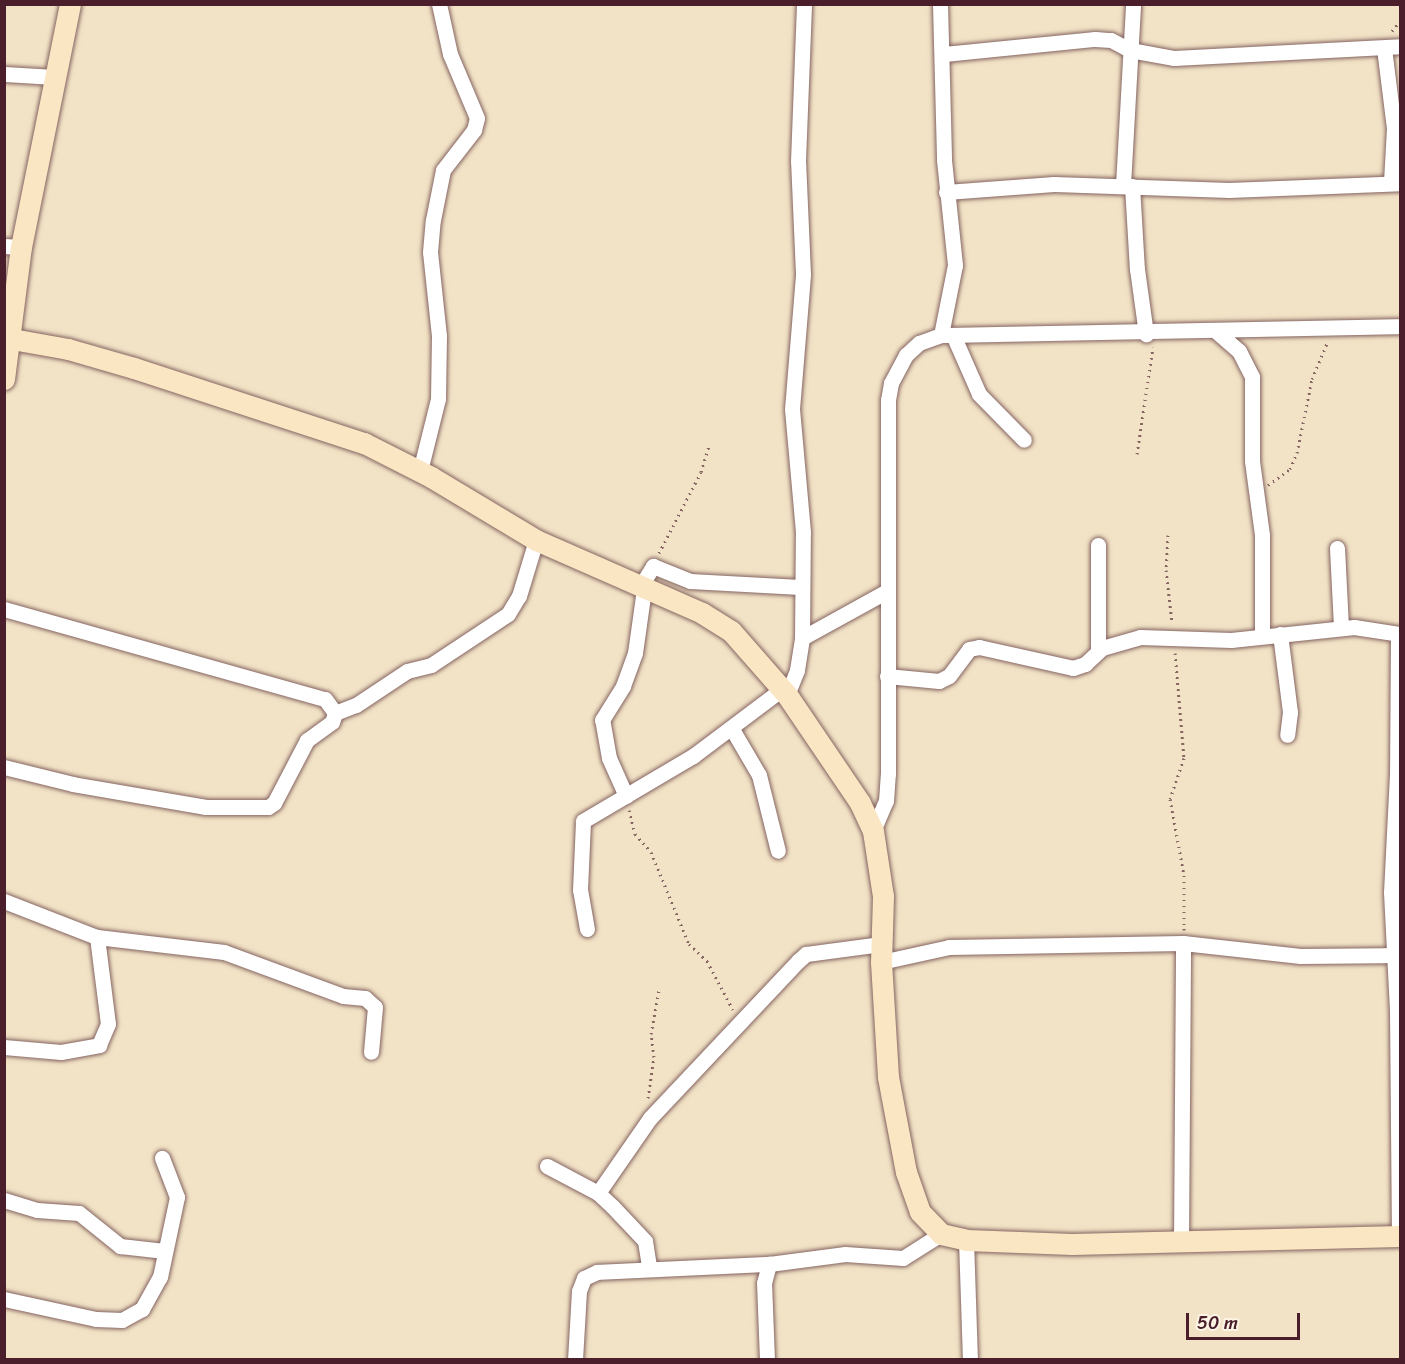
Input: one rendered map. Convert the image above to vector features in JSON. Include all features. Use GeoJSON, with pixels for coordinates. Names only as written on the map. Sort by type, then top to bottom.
{"type":"FeatureCollection","features":[{"type":"Feature","properties":{"kind":"street"},"geometry":{"type":"LineString","coordinates":[[4,380],[12,339],[13,247],[55,77],[70,4]]}},
{"type":"Feature","properties":{"kind":"street"},"geometry":{"type":"LineString","coordinates":[[587,929],[580,890],[580,828],[591,813],[624,797],[732,729],[785,692],[797,670],[802,638],[800,587],[803,532],[792,409],[803,274],[798,161],[804,4]]}},
{"type":"Feature","properties":{"kind":"street"},"geometry":{"type":"LineString","coordinates":[[940,4],[944,54],[946,192],[955,265],[946,335],[979,394],[1024,440]]}},
{"type":"Feature","properties":{"kind":"street"},"geometry":{"type":"LineString","coordinates":[[1133,4],[1127,185],[1137,269],[1150,334]]}},
{"type":"Feature","properties":{"kind":"street"},"geometry":{"type":"LineString","coordinates":[[420,471],[438,399],[439,336],[430,252],[433,220],[443,170],[474,130],[477,118],[450,54],[437,5]]}},
{"type":"Feature","properties":{"kind":"street"},"geometry":{"type":"LineString","coordinates":[[944,54],[1095,39],[1111,40],[1130,50],[1174,58],[1401,46]]}},
{"type":"Feature","properties":{"kind":"street"},"geometry":{"type":"LineString","coordinates":[[946,192],[1054,184],[1229,190],[1396,183],[1394,128],[1384,48]]}},
{"type":"Feature","properties":{"kind":"street"},"geometry":{"type":"LineString","coordinates":[[4,74],[55,77]]}},
{"type":"Feature","properties":{"kind":"street"},"geometry":{"type":"LineString","coordinates":[[873,831],[886,801],[886,591],[891,383],[906,355],[919,343],[946,335],[1150,334],[1333,325],[1401,326]]}},
{"type":"Feature","properties":{"kind":"street"},"geometry":{"type":"LineString","coordinates":[[1217,332],[1239,351],[1252,377],[1256,491],[1262,535],[1262,636]]}},
{"type":"Feature","properties":{"kind":"street"},"geometry":{"type":"LineString","coordinates":[[12,339],[68,349],[268,409],[364,443],[420,471],[536,540],[731,631],[785,692],[860,803],[873,831],[883,896],[881,953],[888,1077],[906,1172],[920,1212],[941,1234],[966,1240],[1181,1243],[1400,1237],[1391,892],[1397,774],[1399,634],[1341,628],[1262,636],[1119,640],[1098,651],[1085,664],[1073,668],[979,647],[969,649],[949,676],[939,681],[887,676]]}},
{"type":"Feature","properties":{"kind":"street"},"geometry":{"type":"LineString","coordinates":[[335,713],[356,705],[407,671],[431,665],[508,614],[519,596],[536,540]]}},
{"type":"Feature","properties":{"kind":"street"},"geometry":{"type":"LineString","coordinates":[[1098,545],[1098,651]]}},
{"type":"Feature","properties":{"kind":"street"},"geometry":{"type":"LineString","coordinates":[[1337,548],[1341,628]]}},
{"type":"Feature","properties":{"kind":"street"},"geometry":{"type":"LineString","coordinates":[[624,797],[609,758],[602,720],[623,686],[635,653],[642,588],[653,566],[690,581],[800,587]]}},
{"type":"Feature","properties":{"kind":"street"},"geometry":{"type":"LineString","coordinates":[[802,638],[886,591]]}},
{"type":"Feature","properties":{"kind":"street"},"geometry":{"type":"LineString","coordinates":[[4,609],[325,699],[335,713]]}},
{"type":"Feature","properties":{"kind":"street"},"geometry":{"type":"LineString","coordinates":[[1280,634],[1290,712],[1287,735]]}},
{"type":"Feature","properties":{"kind":"street"},"geometry":{"type":"LineString","coordinates":[[4,767],[73,784],[206,807],[268,807],[274,803],[307,740],[332,722],[335,713]]}},
{"type":"Feature","properties":{"kind":"street"},"geometry":{"type":"LineString","coordinates":[[732,729],[759,775],[778,851]]}},
{"type":"Feature","properties":{"kind":"street"},"geometry":{"type":"LineString","coordinates":[[4,901],[98,937],[224,952],[343,996],[365,998],[375,1007],[371,1052]]}},
{"type":"Feature","properties":{"kind":"street"},"geometry":{"type":"LineString","coordinates":[[4,1047],[61,1052],[99,1045],[108,1024],[98,937]]}},
{"type":"Feature","properties":{"kind":"street"},"geometry":{"type":"LineString","coordinates":[[598,1193],[650,1118],[806,954],[881,953],[949,947],[1186,944],[1300,956],[1393,955]]}},
{"type":"Feature","properties":{"kind":"street"},"geometry":{"type":"LineString","coordinates":[[1181,1243],[1186,944]]}},
{"type":"Feature","properties":{"kind":"street"},"geometry":{"type":"LineString","coordinates":[[4,1299],[81,1316],[122,1320],[149,1303],[165,1251],[177,1197],[162,1158]]}},
{"type":"Feature","properties":{"kind":"street"},"geometry":{"type":"LineString","coordinates":[[547,1166],[598,1193],[645,1241],[649,1267]]}},
{"type":"Feature","properties":{"kind":"street"},"geometry":{"type":"LineString","coordinates":[[4,1200],[37,1210],[79,1213],[120,1246],[165,1251]]}},
{"type":"Feature","properties":{"kind":"street"},"geometry":{"type":"LineString","coordinates":[[575,1359],[579,1291],[584,1278],[597,1272],[649,1267],[769,1264],[846,1254],[903,1258],[941,1234]]}},
{"type":"Feature","properties":{"kind":"street"},"geometry":{"type":"LineString","coordinates":[[966,1240],[970,1359]]}},
{"type":"Feature","properties":{"kind":"street"},"geometry":{"type":"LineString","coordinates":[[767,1359],[764,1283],[769,1264]]}},
{"type":"Feature","properties":{"kind":"path"},"geometry":{"type":"LineString","coordinates":[[1256,491],[1290,469],[1302,434],[1312,379],[1333,325]]}},
{"type":"Feature","properties":{"kind":"path"},"geometry":{"type":"LineString","coordinates":[[1137,454],[1150,334]]}},
{"type":"Feature","properties":{"kind":"path"},"geometry":{"type":"LineString","coordinates":[[653,566],[701,472],[709,446]]}},
{"type":"Feature","properties":{"kind":"path"},"geometry":{"type":"LineString","coordinates":[[1168,535],[1168,593],[1185,758],[1170,799],[1184,875],[1186,944]]}},
{"type":"Feature","properties":{"kind":"path"},"geometry":{"type":"LineString","coordinates":[[624,797],[635,834],[651,852],[689,944],[707,961],[739,1022]]}},
{"type":"Feature","properties":{"kind":"path"},"geometry":{"type":"LineString","coordinates":[[650,1118],[648,1087],[654,1057],[651,1034],[658,990]]}}]}
